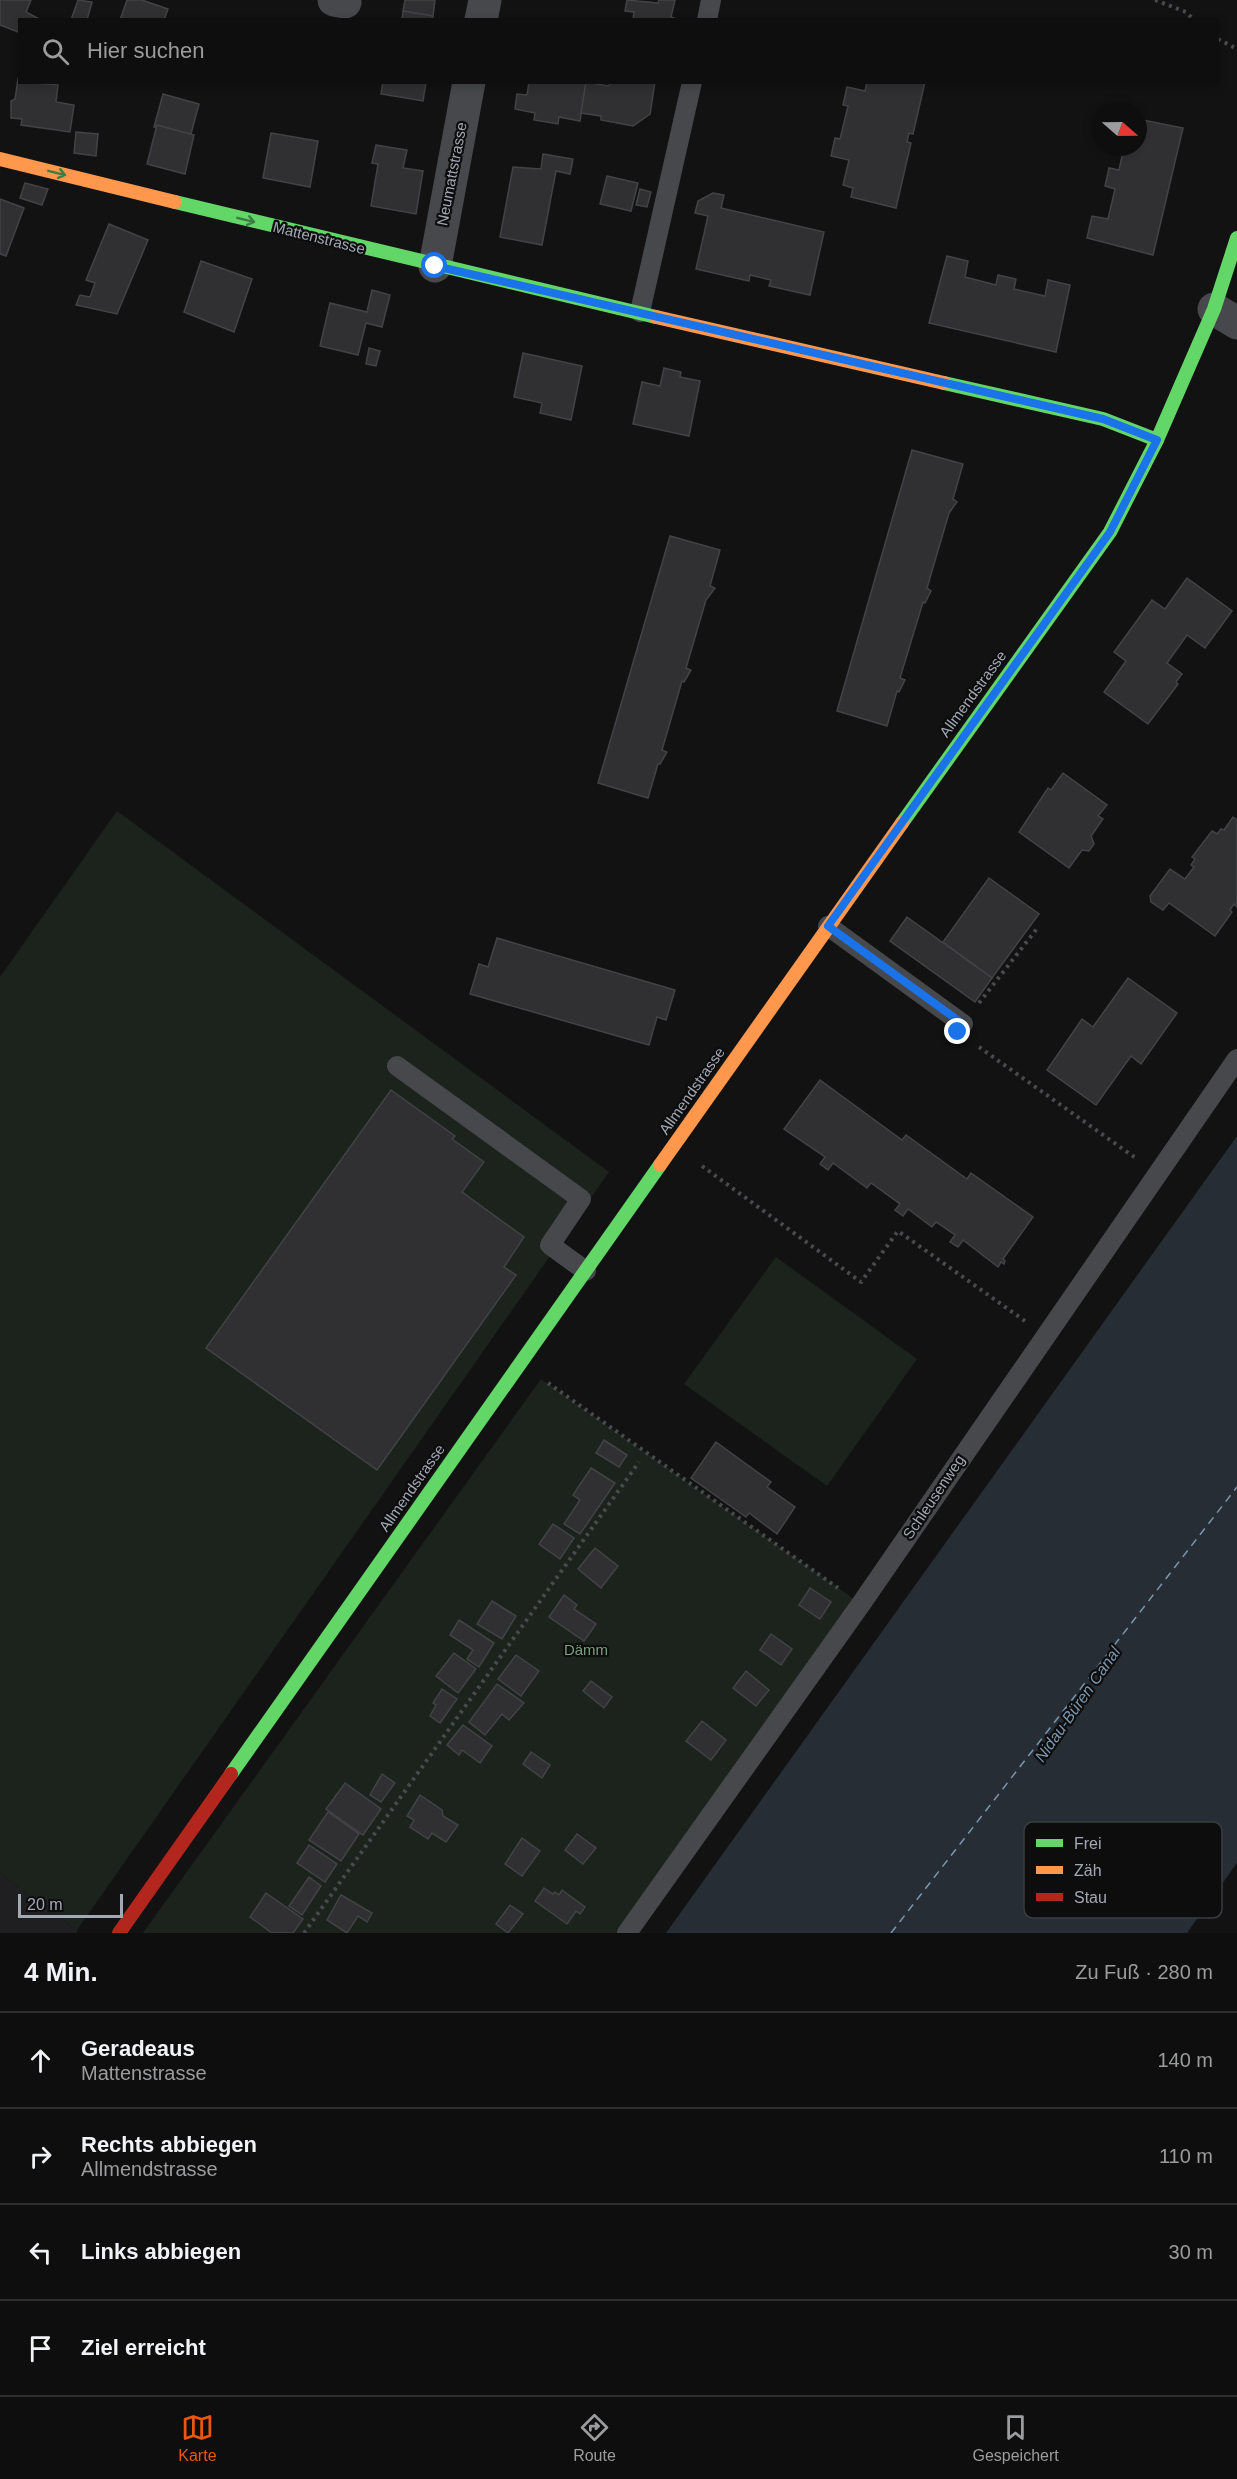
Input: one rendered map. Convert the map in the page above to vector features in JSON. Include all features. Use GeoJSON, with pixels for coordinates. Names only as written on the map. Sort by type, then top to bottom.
{"type":"FeatureCollection","features":[{"type":"Feature","properties":{"kind":"main road","name":"Mattenstrasse"},"geometry":{"type":"LineString","coordinates":[[0,159],[435,266],[1103,419],[1157,440]]}},
{"type":"Feature","properties":{"kind":"main road","name":"Allmendstrasse"},"geometry":{"type":"LineString","coordinates":[[119,1933],[828,926],[1110,532],[1157,440],[1226,316],[1237,238]]}},
{"type":"Feature","properties":{"kind":"street"},"geometry":{"type":"LineString","coordinates":[[481,18],[485,0]]}},
{"type":"Feature","properties":{"kind":"street","name":"Neumattstrasse"},"geometry":{"type":"LineString","coordinates":[[435,266],[469,84]]}},
{"type":"Feature","properties":{"kind":"lane"},"geometry":{"type":"LineString","coordinates":[[707,18],[711,0]]}},
{"type":"Feature","properties":{"kind":"lane"},"geometry":{"type":"LineString","coordinates":[[640,312],[692,84]]}},
{"type":"Feature","properties":{"kind":"lane"},"geometry":{"type":"LineString","coordinates":[[828,926],[963,1024]]}},
{"type":"Feature","properties":{"kind":"lane","name":"Schleusenweg"},"geometry":{"type":"LineString","coordinates":[[627,1933],[861,1604],[1237,1059]]}},
{"type":"Feature","properties":{"kind":"lane"},"geometry":{"type":"LineString","coordinates":[[397,1066],[581,1199],[550,1245],[586,1271]]}},
{"type":"Feature","properties":{"kind":"path"},"geometry":{"type":"LineString","coordinates":[[1155,0],[1186,12],[1192,18]]}},
{"type":"Feature","properties":{"kind":"path"},"geometry":{"type":"LineString","coordinates":[[1219,40],[1237,49]]}},
{"type":"Feature","properties":{"kind":"path"},"geometry":{"type":"LineString","coordinates":[[1039,926],[958,1032],[1157,1173]]}},
{"type":"Feature","properties":{"kind":"path"},"geometry":{"type":"LineString","coordinates":[[693,1160],[861,1282],[898,1231],[1045,1335]]}},
{"type":"Feature","properties":{"kind":"path"},"geometry":{"type":"LineString","coordinates":[[520,1364],[861,1604]]}},
{"type":"Feature","properties":{"kind":"path"},"geometry":{"type":"LineString","coordinates":[[304,1933],[639,1462]]}},
{"type":"Feature","properties":{"kind":"shaded area"},"geometry":{"type":"Polygon","coordinates":[[[0,1873],[77,1930],[77,1933],[0,1933],[0,1873]]]}},
{"type":"Feature","properties":{"kind":"green space"},"geometry":{"type":"Polygon","coordinates":[[[117,811],[609,1172],[77,1930],[0,1873],[0,977],[117,811]]]}},
{"type":"Feature","properties":{"kind":"green space"},"geometry":{"type":"Polygon","coordinates":[[[776,1257],[917,1359],[827,1486],[684,1384],[776,1257]]]}},
{"type":"Feature","properties":{"kind":"green space","name":"Dämm"},"geometry":{"type":"Polygon","coordinates":[[[541,1379],[861,1604],[622,1933],[143,1933],[541,1379]]]}},
{"type":"Feature","properties":{"kind":"water","name":"Nidau-Büren Canal"},"geometry":{"type":"Polygon","coordinates":[[[1237,1136],[1237,1863],[1222,1884],[1222,1822],[1024,1822],[1024,1918],[1198,1918],[1187,1933],[666,1933],[1237,1136]]]}},
{"type":"Feature","properties":{"kind":"building"},"geometry":{"type":"Polygon","coordinates":[[[0,0],[31,0],[26,12],[37,18],[18,18],[18,32],[0,25],[0,0]]]}},
{"type":"Feature","properties":{"kind":"building"},"geometry":{"type":"Polygon","coordinates":[[[78,0],[92,2],[88,18],[72,18],[78,0]]]}},
{"type":"Feature","properties":{"kind":"building"},"geometry":{"type":"Polygon","coordinates":[[[127,0],[142,0],[168,9],[165,18],[121,18],[127,0]]]}},
{"type":"Feature","properties":{"kind":"building"},"geometry":{"type":"Polygon","coordinates":[[[405,0],[435,0],[433,16],[403,11],[405,0]]]}},
{"type":"Feature","properties":{"kind":"building"},"geometry":{"type":"Polygon","coordinates":[[[627,0],[658,3],[659,0],[675,0],[671,17],[674,18],[633,18],[634,12],[625,11],[627,0]]]}},
{"type":"Feature","properties":{"kind":"building"},"geometry":{"type":"Polygon","coordinates":[[[403,11],[433,16],[432,18],[402,18],[403,11]]]}},
{"type":"Feature","properties":{"kind":"building"},"geometry":{"type":"Polygon","coordinates":[[[18,79],[18,84],[58,85],[56,102],[74,105],[70,132],[21,125],[22,119],[11,118],[11,101],[15,99],[18,79]]]}},
{"type":"Feature","properties":{"kind":"building"},"geometry":{"type":"Polygon","coordinates":[[[383,84],[426,84],[423,101],[381,94],[383,84]]]}},
{"type":"Feature","properties":{"kind":"building"},"geometry":{"type":"Polygon","coordinates":[[[529,84],[586,84],[580,121],[559,117],[558,124],[534,120],[535,113],[515,109],[517,94],[527,95],[529,84]]]}},
{"type":"Feature","properties":{"kind":"building"},"geometry":{"type":"Polygon","coordinates":[[[586,84],[608,86],[610,84],[655,84],[650,114],[633,126],[601,120],[601,116],[581,113],[586,84]]]}},
{"type":"Feature","properties":{"kind":"building"},"geometry":{"type":"Polygon","coordinates":[[[867,84],[925,84],[913,134],[909,133],[907,142],[911,143],[896,208],[851,197],[853,188],[843,185],[849,160],[831,156],[835,138],[840,139],[848,106],[843,105],[847,87],[865,91],[867,84]]]}},
{"type":"Feature","properties":{"kind":"building"},"geometry":{"type":"Polygon","coordinates":[[[163,94],[199,104],[191,134],[154,127],[163,94]]]}},
{"type":"Feature","properties":{"kind":"building"},"geometry":{"type":"Polygon","coordinates":[[[1147,121],[1183,128],[1153,255],[1087,238],[1092,216],[1108,219],[1115,189],[1105,186],[1109,168],[1119,170],[1122,156],[1147,156],[1147,121]]]}},
{"type":"Feature","properties":{"kind":"building"},"geometry":{"type":"Polygon","coordinates":[[[157,125],[194,135],[185,174],[147,164],[157,125]]]}},
{"type":"Feature","properties":{"kind":"building"},"geometry":{"type":"Polygon","coordinates":[[[76,132],[98,134],[96,156],[74,153],[76,132]]]}},
{"type":"Feature","properties":{"kind":"building"},"geometry":{"type":"Polygon","coordinates":[[[271,133],[318,141],[310,187],[263,178],[271,133]]]}},
{"type":"Feature","properties":{"kind":"building"},"geometry":{"type":"Polygon","coordinates":[[[376,145],[407,150],[403,168],[423,171],[416,214],[371,206],[378,164],[372,163],[376,145]]]}},
{"type":"Feature","properties":{"kind":"building"},"geometry":{"type":"Polygon","coordinates":[[[543,154],[573,159],[570,174],[556,171],[542,245],[500,237],[513,167],[541,169],[543,154]]]}},
{"type":"Feature","properties":{"kind":"building"},"geometry":{"type":"Polygon","coordinates":[[[607,176],[638,183],[631,211],[600,204],[607,176]]]}},
{"type":"Feature","properties":{"kind":"building"},"geometry":{"type":"Polygon","coordinates":[[[25,183],[48,189],[42,205],[20,198],[25,183]]]}},
{"type":"Feature","properties":{"kind":"building"},"geometry":{"type":"Polygon","coordinates":[[[640,189],[651,192],[647,207],[636,205],[640,189]]]}},
{"type":"Feature","properties":{"kind":"building"},"geometry":{"type":"Polygon","coordinates":[[[713,193],[724,195],[721,208],[824,232],[810,295],[769,286],[771,280],[750,275],[749,281],[696,269],[708,216],[695,213],[698,201],[713,193]]]}},
{"type":"Feature","properties":{"kind":"building"},"geometry":{"type":"Polygon","coordinates":[[[0,199],[24,208],[6,256],[0,254],[0,199]]]}},
{"type":"Feature","properties":{"kind":"building"},"geometry":{"type":"Polygon","coordinates":[[[109,224],[148,240],[117,314],[76,305],[80,295],[90,297],[95,283],[86,280],[109,224]]]}},
{"type":"Feature","properties":{"kind":"building"},"geometry":{"type":"Polygon","coordinates":[[[947,256],[968,261],[965,277],[996,285],[998,275],[1016,279],[1014,289],[1045,296],[1048,280],[1070,285],[1056,352],[929,323],[947,256]]]}},
{"type":"Feature","properties":{"kind":"building"},"geometry":{"type":"Polygon","coordinates":[[[201,261],[252,279],[234,332],[184,312],[201,261]]]}},
{"type":"Feature","properties":{"kind":"building"},"geometry":{"type":"Polygon","coordinates":[[[372,290],[390,295],[382,327],[366,323],[358,355],[320,346],[330,303],[367,312],[372,290]]]}},
{"type":"Feature","properties":{"kind":"building"},"geometry":{"type":"Polygon","coordinates":[[[369,348],[380,351],[376,366],[366,364],[369,348]]]}},
{"type":"Feature","properties":{"kind":"building"},"geometry":{"type":"Polygon","coordinates":[[[523,353],[582,366],[571,420],[540,413],[542,403],[514,397],[523,353]]]}},
{"type":"Feature","properties":{"kind":"building"},"geometry":{"type":"Polygon","coordinates":[[[664,368],[681,372],[680,377],[700,381],[689,436],[633,424],[642,382],[660,386],[664,368]]]}},
{"type":"Feature","properties":{"kind":"building"},"geometry":{"type":"Polygon","coordinates":[[[912,450],[963,464],[953,499],[957,502],[949,513],[927,588],[931,591],[925,603],[923,602],[900,678],[905,680],[899,692],[897,691],[887,726],[837,711],[912,450]]]}},
{"type":"Feature","properties":{"kind":"building"},"geometry":{"type":"Polygon","coordinates":[[[670,536],[720,550],[710,586],[715,588],[706,600],[686,668],[691,670],[684,682],[682,681],[662,750],[667,752],[658,764],[648,798],[598,783],[670,536]]]}},
{"type":"Feature","properties":{"kind":"building"},"geometry":{"type":"Polygon","coordinates":[[[1187,578],[1232,611],[1205,648],[1187,635],[1167,663],[1182,674],[1176,682],[1178,684],[1148,724],[1104,692],[1126,661],[1114,652],[1152,600],[1165,609],[1187,578]]]}},
{"type":"Feature","properties":{"kind":"building"},"geometry":{"type":"Polygon","coordinates":[[[1063,773],[1107,805],[1098,816],[1103,819],[1091,836],[1094,844],[1089,851],[1082,850],[1069,868],[1019,832],[1048,788],[1051,790],[1063,773]]]}},
{"type":"Feature","properties":{"kind":"building"},"geometry":{"type":"Polygon","coordinates":[[[1233,817],[1237,820],[1237,907],[1234,904],[1230,910],[1232,912],[1215,936],[1169,903],[1163,910],[1151,902],[1150,896],[1170,869],[1185,879],[1194,867],[1191,865],[1195,859],[1192,857],[1212,831],[1217,834],[1221,829],[1224,830],[1233,817]]]}},
{"type":"Feature","properties":{"kind":"building"},"geometry":{"type":"Polygon","coordinates":[[[989,878],[1039,914],[992,978],[943,942],[989,878]]]}},
{"type":"Feature","properties":{"kind":"building"},"geometry":{"type":"Polygon","coordinates":[[[907,917],[992,978],[975,1002],[890,941],[907,917]]]}},
{"type":"Feature","properties":{"kind":"building"},"geometry":{"type":"Polygon","coordinates":[[[497,938],[675,990],[666,1020],[657,1017],[649,1045],[470,994],[479,964],[488,967],[497,938]]]}},
{"type":"Feature","properties":{"kind":"building"},"geometry":{"type":"Polygon","coordinates":[[[1128,978],[1177,1013],[1141,1064],[1131,1056],[1096,1105],[1047,1070],[1082,1019],[1093,1027],[1128,978]]]}},
{"type":"Feature","properties":{"kind":"building"},"geometry":{"type":"Polygon","coordinates":[[[820,1080],[902,1140],[906,1135],[967,1179],[971,1173],[1033,1217],[1003,1259],[1004,1264],[1001,1262],[998,1267],[963,1240],[958,1247],[950,1242],[955,1235],[936,1222],[932,1227],[908,1209],[903,1216],[895,1210],[900,1204],[871,1183],[867,1188],[833,1163],[828,1170],[820,1164],[825,1157],[784,1129],[820,1080]]]}},
{"type":"Feature","properties":{"kind":"building"},"geometry":{"type":"Polygon","coordinates":[[[391,1090],[455,1136],[452,1139],[484,1162],[462,1192],[524,1237],[504,1267],[516,1275],[377,1470],[206,1348],[391,1090]]]}},
{"type":"Feature","properties":{"kind":"building"},"geometry":{"type":"Polygon","coordinates":[[[604,1440],[627,1455],[619,1467],[596,1453],[604,1440]]]}},
{"type":"Feature","properties":{"kind":"building"},"geometry":{"type":"Polygon","coordinates":[[[716,1442],[771,1482],[767,1487],[795,1507],[777,1534],[749,1513],[746,1517],[691,1478],[716,1442]]]}},
{"type":"Feature","properties":{"kind":"building"},"geometry":{"type":"Polygon","coordinates":[[[591,1468],[615,1483],[580,1534],[564,1524],[580,1500],[573,1495],[591,1468]]]}},
{"type":"Feature","properties":{"kind":"building"},"geometry":{"type":"Polygon","coordinates":[[[553,1524],[574,1538],[560,1559],[539,1544],[553,1524]]]}},
{"type":"Feature","properties":{"kind":"building"},"geometry":{"type":"Polygon","coordinates":[[[595,1548],[618,1566],[601,1588],[578,1569],[595,1548]]]}},
{"type":"Feature","properties":{"kind":"building"},"geometry":{"type":"Polygon","coordinates":[[[810,1588],[831,1602],[820,1619],[799,1605],[810,1588]]]}},
{"type":"Feature","properties":{"kind":"building"},"geometry":{"type":"Polygon","coordinates":[[[564,1595],[577,1605],[574,1609],[596,1624],[584,1641],[549,1617],[564,1595]]]}},
{"type":"Feature","properties":{"kind":"building"},"geometry":{"type":"Polygon","coordinates":[[[492,1601],[516,1616],[502,1639],[477,1624],[492,1601]]]}},
{"type":"Feature","properties":{"kind":"building"},"geometry":{"type":"Polygon","coordinates":[[[459,1620],[494,1643],[479,1667],[467,1659],[473,1650],[450,1635],[459,1620]]]}},
{"type":"Feature","properties":{"kind":"building"},"geometry":{"type":"Polygon","coordinates":[[[771,1634],[792,1649],[781,1665],[760,1650],[771,1634]]]}},
{"type":"Feature","properties":{"kind":"building"},"geometry":{"type":"Polygon","coordinates":[[[454,1653],[476,1669],[458,1693],[436,1676],[454,1653]]]}},
{"type":"Feature","properties":{"kind":"building"},"geometry":{"type":"Polygon","coordinates":[[[516,1655],[539,1671],[521,1696],[498,1679],[516,1655]]]}},
{"type":"Feature","properties":{"kind":"building"},"geometry":{"type":"Polygon","coordinates":[[[746,1671],[769,1690],[756,1706],[733,1688],[746,1671]]]}},
{"type":"Feature","properties":{"kind":"building"},"geometry":{"type":"Polygon","coordinates":[[[591,1681],[612,1697],[604,1708],[583,1691],[591,1681]]]}},
{"type":"Feature","properties":{"kind":"building"},"geometry":{"type":"Polygon","coordinates":[[[497,1684],[524,1703],[509,1720],[502,1714],[485,1735],[469,1722],[497,1684]]]}},
{"type":"Feature","properties":{"kind":"building"},"geometry":{"type":"Polygon","coordinates":[[[442,1689],[457,1699],[440,1723],[430,1716],[436,1705],[433,1703],[442,1689]]]}},
{"type":"Feature","properties":{"kind":"building"},"geometry":{"type":"Polygon","coordinates":[[[702,1721],[726,1740],[711,1760],[686,1741],[702,1721]]]}},
{"type":"Feature","properties":{"kind":"building"},"geometry":{"type":"Polygon","coordinates":[[[463,1725],[492,1746],[480,1763],[462,1750],[459,1755],[447,1745],[463,1725]]]}},
{"type":"Feature","properties":{"kind":"building"},"geometry":{"type":"Polygon","coordinates":[[[531,1752],[550,1765],[542,1778],[523,1764],[531,1752]]]}},
{"type":"Feature","properties":{"kind":"building"},"geometry":{"type":"Polygon","coordinates":[[[382,1774],[395,1783],[381,1802],[370,1795],[382,1774]]]}},
{"type":"Feature","properties":{"kind":"building"},"geometry":{"type":"Polygon","coordinates":[[[345,1783],[381,1809],[363,1835],[326,1809],[345,1783]]]}},
{"type":"Feature","properties":{"kind":"building"},"geometry":{"type":"Polygon","coordinates":[[[420,1795],[442,1810],[443,1816],[458,1825],[446,1842],[432,1833],[428,1839],[410,1827],[414,1820],[407,1816],[420,1795]]]}},
{"type":"Feature","properties":{"kind":"building"},"geometry":{"type":"Polygon","coordinates":[[[328,1812],[359,1834],[341,1861],[309,1840],[328,1812]]]}},
{"type":"Feature","properties":{"kind":"building"},"geometry":{"type":"Polygon","coordinates":[[[577,1834],[596,1848],[583,1864],[565,1850],[577,1834]]]}},
{"type":"Feature","properties":{"kind":"building"},"geometry":{"type":"Polygon","coordinates":[[[522,1838],[540,1851],[522,1876],[505,1864],[522,1838]]]}},
{"type":"Feature","properties":{"kind":"building"},"geometry":{"type":"Polygon","coordinates":[[[309,1845],[337,1864],[325,1882],[297,1863],[309,1845]]]}},
{"type":"Feature","properties":{"kind":"building"},"geometry":{"type":"Polygon","coordinates":[[[309,1877],[321,1886],[302,1915],[289,1906],[309,1877]]]}},
{"type":"Feature","properties":{"kind":"building"},"geometry":{"type":"Polygon","coordinates":[[[544,1888],[559,1895],[562,1890],[585,1907],[580,1914],[576,1911],[567,1924],[535,1901],[544,1888]]]}},
{"type":"Feature","properties":{"kind":"building"},"geometry":{"type":"Polygon","coordinates":[[[266,1893],[303,1919],[293,1933],[272,1933],[250,1917],[266,1893]]]}},
{"type":"Feature","properties":{"kind":"building"},"geometry":{"type":"Polygon","coordinates":[[[341,1895],[372,1913],[367,1922],[358,1916],[347,1933],[327,1920],[341,1895]]]}},
{"type":"Feature","properties":{"kind":"building"},"geometry":{"type":"Polygon","coordinates":[[[510,1905],[523,1914],[508,1933],[496,1924],[510,1905]]]}},
{"type":"Feature","properties":{"kind":"ferry route"},"geometry":{"type":"LineString","coordinates":[[891,1933],[1237,1487]]}},
{"type":"Feature","properties":{"kind":"traffic: fast"},"geometry":{"type":"LineString","coordinates":[[175,202],[656,317]]}},
{"type":"Feature","properties":{"kind":"traffic: fast"},"geometry":{"type":"LineString","coordinates":[[902,823],[1110,532],[1157,440],[1214,309],[1237,238]]}},
{"type":"Feature","properties":{"kind":"traffic: fast"},"geometry":{"type":"LineString","coordinates":[[944,383],[1103,419],[1157,440]]}},
{"type":"Feature","properties":{"kind":"traffic: fast"},"geometry":{"type":"LineString","coordinates":[[231,1774],[660,1165]]}},
{"type":"Feature","properties":{"kind":"traffic: slow"},"geometry":{"type":"LineString","coordinates":[[0,159],[175,202]]}},
{"type":"Feature","properties":{"kind":"traffic: slow"},"geometry":{"type":"LineString","coordinates":[[656,317],[944,383]]}},
{"type":"Feature","properties":{"kind":"traffic: slow"},"geometry":{"type":"LineString","coordinates":[[660,1165],[902,823]]}},
{"type":"Feature","properties":{"kind":"traffic: jam"},"geometry":{"type":"LineString","coordinates":[[119,1933],[231,1774]]}},
{"type":"Feature","properties":{"kind":"route"},"geometry":{"type":"LineString","coordinates":[[435,266],[1103,419],[1157,440],[1110,532],[828,926],[963,1024],[958,1032]]}}]}
